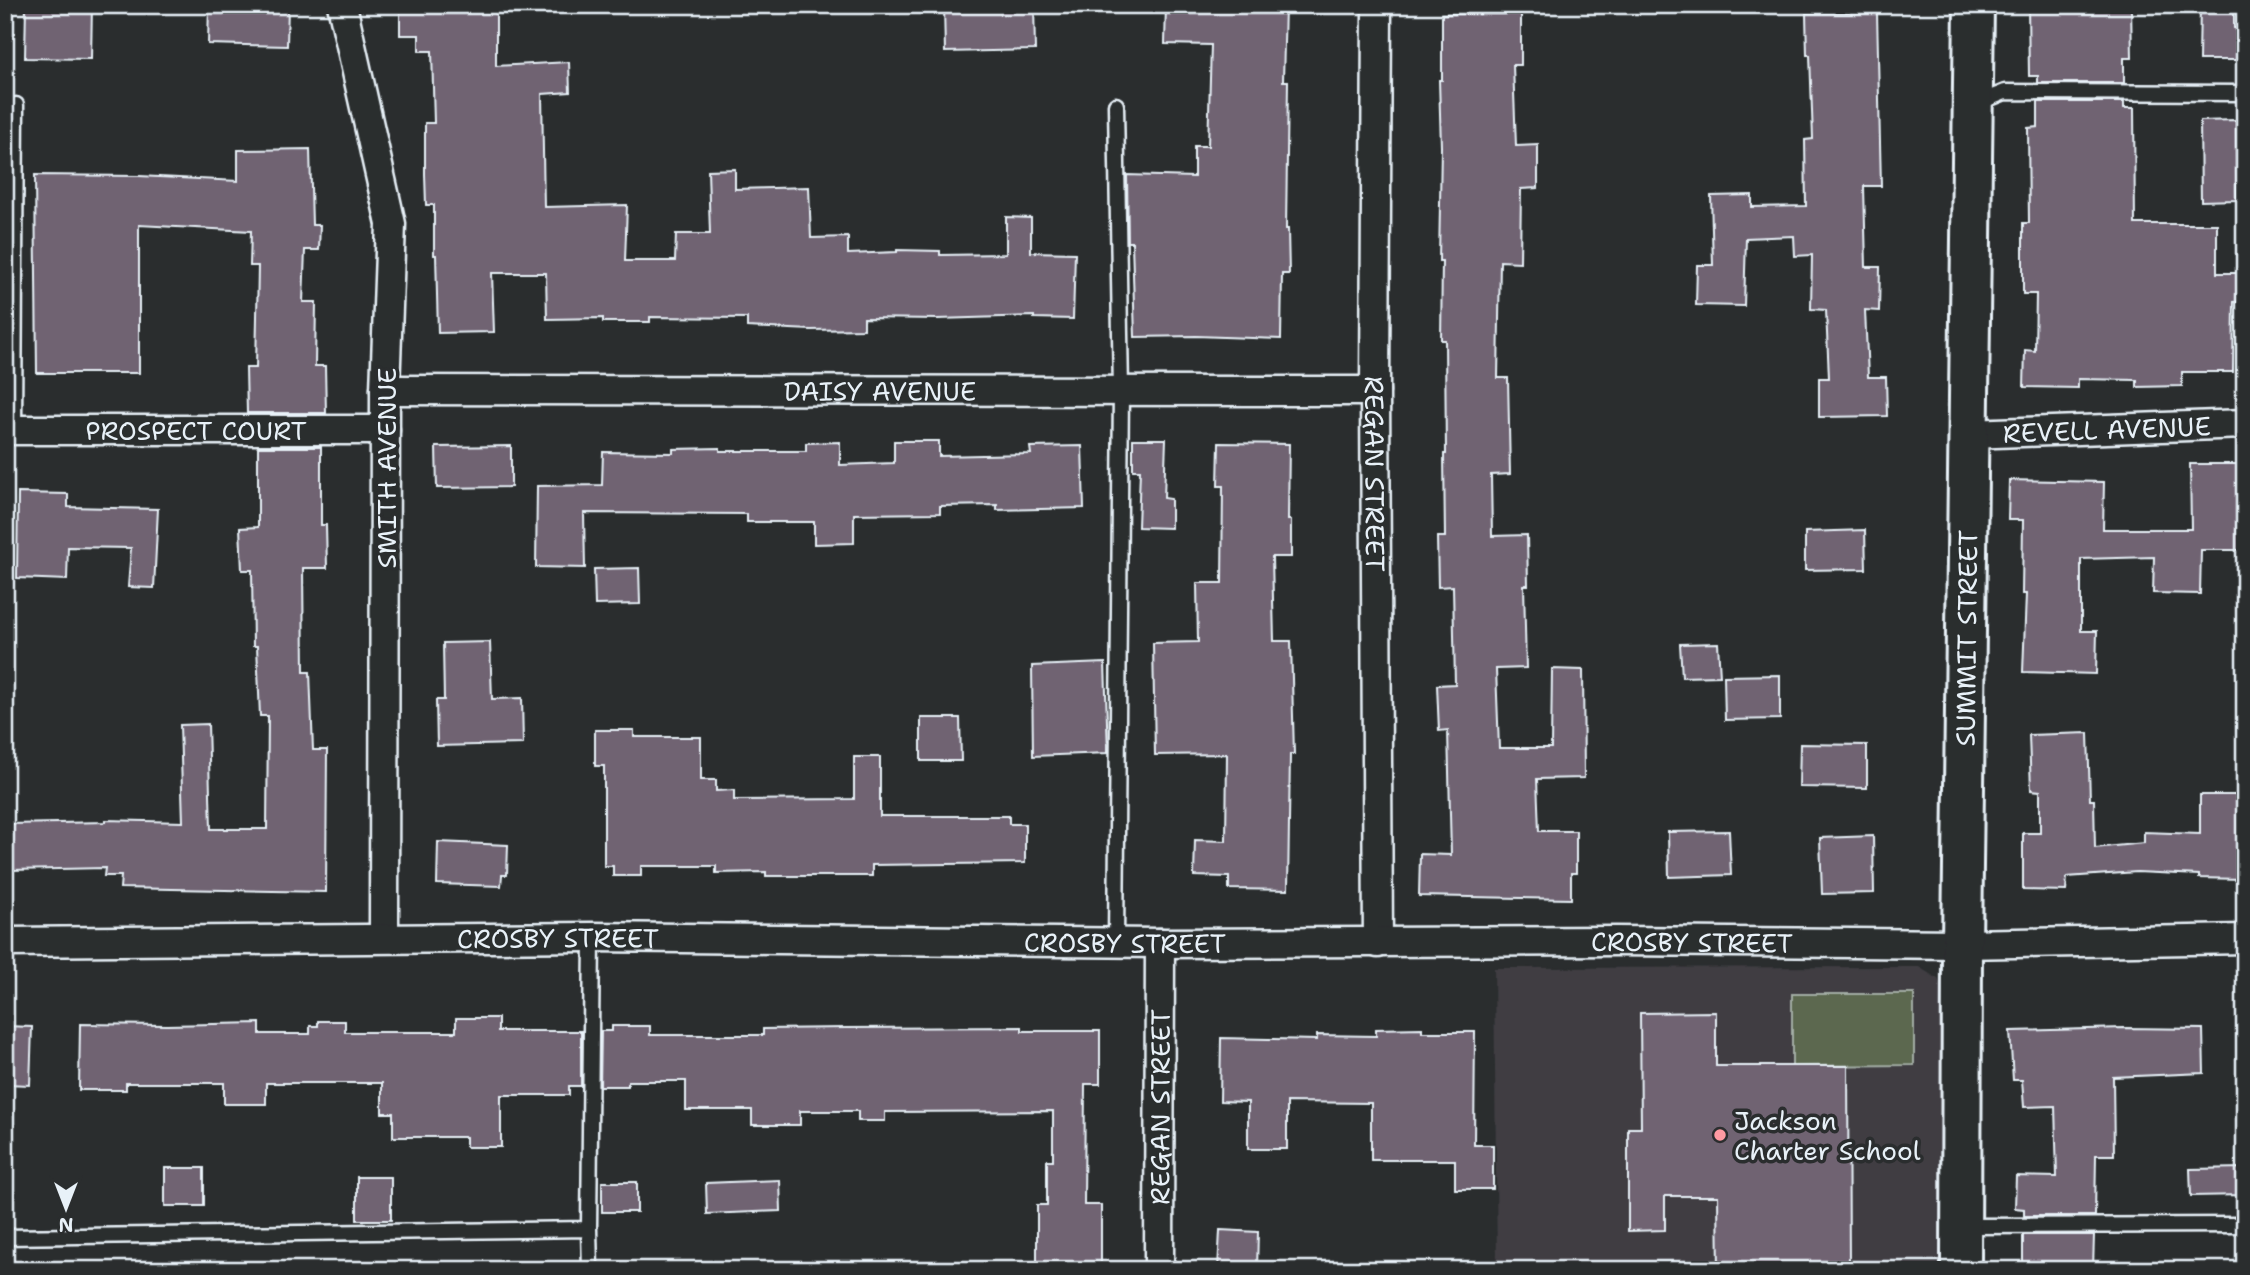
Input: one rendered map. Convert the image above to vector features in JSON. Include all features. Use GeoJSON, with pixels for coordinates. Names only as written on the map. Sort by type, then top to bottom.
{"type":"FeatureCollection","features":[{"type":"Feature","properties":{"kind":"street","name":"SMITH AVENUE"},"geometry":{"type":"LineString","coordinates":[[342,5],[391,224],[385,390],[384,937]]}},
{"type":"Feature","properties":{"kind":"street","name":"REGAN STREET"},"geometry":{"type":"LineString","coordinates":[[1377,5],[1375,391],[1378,943]]}},
{"type":"Feature","properties":{"kind":"street","name":"SUMMIT STREET"},"geometry":{"type":"LineString","coordinates":[[1961,1270],[1962,944],[1974,5]]}},
{"type":"Feature","properties":{"kind":"street","name":"DAISY AVENUE"},"geometry":{"type":"LineString","coordinates":[[385,390],[1375,391]]}},
{"type":"Feature","properties":{"kind":"street","name":"REVELL AVENUE"},"geometry":{"type":"LineString","coordinates":[[1969,434],[2245,424]]}},
{"type":"Feature","properties":{"kind":"street","name":"PROSPECT COURT"},"geometry":{"type":"LineString","coordinates":[[10,430],[385,429]]}},
{"type":"Feature","properties":{"kind":"street","name":"CROSBY STREET"},"geometry":{"type":"LineString","coordinates":[[5,942],[592,937],[1160,943],[1616,941],[1962,944],[2245,939]]}},
{"type":"Feature","properties":{"kind":"street","name":"REGAN STREET"},"geometry":{"type":"LineString","coordinates":[[1159,1270],[1160,943]]}},
{"type":"Feature","properties":{"kind":"lane"},"geometry":{"type":"LineString","coordinates":[[1972,105],[2005,92],[2245,93]]}},
{"type":"Feature","properties":{"kind":"lane"},"geometry":{"type":"LineString","coordinates":[[10,430],[16,105]]}},
{"type":"Feature","properties":{"kind":"lane"},"geometry":{"type":"LineString","coordinates":[[1116,105],[1121,391],[1116,942]]}},
{"type":"Feature","properties":{"kind":"lane"},"geometry":{"type":"LineString","coordinates":[[590,1270],[592,937]]}},
{"type":"Feature","properties":{"kind":"lane"},"geometry":{"type":"LineString","coordinates":[[1961,1226],[2245,1225]]}},
{"type":"Feature","properties":{"kind":"lane"},"geometry":{"type":"LineString","coordinates":[[5,1237],[589,1229]]}},
{"type":"Feature","properties":{"kind":"shaded area","name":"Jackson Charter School"},"geometry":{"type":"Polygon","coordinates":[[[1919,967],[1938,979],[1943,990],[1945,1270],[1497,1270],[1494,968],[1919,967]]]}},
{"type":"Feature","properties":{"kind":"green space"},"geometry":{"type":"Polygon","coordinates":[[[1792,994],[1914,994],[1914,1065],[1792,1066],[1792,994]]]}},
{"type":"Feature","properties":{"kind":"building"},"geometry":{"type":"Polygon","coordinates":[[[26,5],[92,5],[91,59],[25,58],[26,5]]]}},
{"type":"Feature","properties":{"kind":"building"},"geometry":{"type":"Polygon","coordinates":[[[209,5],[288,5],[287,46],[208,44],[209,5]]]}},
{"type":"Feature","properties":{"kind":"building"},"geometry":{"type":"Polygon","coordinates":[[[400,5],[496,5],[496,66],[569,62],[570,92],[542,94],[544,207],[627,205],[625,261],[675,261],[676,234],[710,234],[708,170],[735,169],[735,189],[809,187],[811,238],[848,237],[848,254],[897,250],[940,251],[940,255],[1006,254],[1006,217],[1031,218],[1031,252],[1075,253],[1073,319],[1034,316],[864,318],[864,329],[811,330],[747,327],[747,318],[650,317],[650,322],[603,322],[603,318],[547,319],[546,273],[492,273],[494,332],[438,333],[434,205],[426,205],[425,174],[425,123],[434,123],[432,51],[419,51],[419,35],[400,35],[400,5]]]}},
{"type":"Feature","properties":{"kind":"building"},"geometry":{"type":"Polygon","coordinates":[[[944,5],[1034,5],[1035,50],[945,52],[944,5]]]}},
{"type":"Feature","properties":{"kind":"building"},"geometry":{"type":"Polygon","coordinates":[[[1166,5],[1285,6],[1283,81],[1288,81],[1286,229],[1289,274],[1282,274],[1281,339],[1135,337],[1132,242],[1128,242],[1127,175],[1194,177],[1194,146],[1208,146],[1211,45],[1165,44],[1166,5]]]}},
{"type":"Feature","properties":{"kind":"building"},"geometry":{"type":"Polygon","coordinates":[[[2028,5],[2131,5],[2132,58],[2124,58],[2124,83],[2038,83],[2038,76],[2029,76],[2028,5]]]}},
{"type":"Feature","properties":{"kind":"building"},"geometry":{"type":"Polygon","coordinates":[[[2200,5],[2234,5],[2234,28],[2245,28],[2245,60],[2199,60],[2200,5]]]}},
{"type":"Feature","properties":{"kind":"building"},"geometry":{"type":"Polygon","coordinates":[[[1877,12],[1881,186],[1864,186],[1866,267],[1880,267],[1879,311],[1865,310],[1868,377],[1886,377],[1887,416],[1819,417],[1819,378],[1829,378],[1826,310],[1811,309],[1812,255],[1795,256],[1794,236],[1746,238],[1744,306],[1696,305],[1697,265],[1713,265],[1711,196],[1752,195],[1752,207],[1806,206],[1805,140],[1813,139],[1806,13],[1877,12]]]}},
{"type":"Feature","properties":{"kind":"building"},"geometry":{"type":"Polygon","coordinates":[[[1442,14],[1521,14],[1521,65],[1513,65],[1516,146],[1538,145],[1538,188],[1521,189],[1520,262],[1500,261],[1498,378],[1508,378],[1510,474],[1491,475],[1492,536],[1527,535],[1528,585],[1524,585],[1526,668],[1496,669],[1499,748],[1551,748],[1552,669],[1583,670],[1584,778],[1537,779],[1539,831],[1576,831],[1576,873],[1571,873],[1571,899],[1419,896],[1420,854],[1451,855],[1448,730],[1439,731],[1437,685],[1455,684],[1453,586],[1438,587],[1437,537],[1445,537],[1446,454],[1445,340],[1441,340],[1442,261],[1439,261],[1439,80],[1442,80],[1442,14]]]}},
{"type":"Feature","properties":{"kind":"building"},"geometry":{"type":"Polygon","coordinates":[[[2038,102],[2124,102],[2124,108],[2134,108],[2135,224],[2217,224],[2217,273],[2245,273],[2245,301],[2234,302],[2233,372],[2182,372],[2182,386],[2137,387],[2137,380],[2078,379],[2078,388],[2024,387],[2025,350],[2035,351],[2036,294],[2023,294],[2023,223],[2029,223],[2028,128],[2038,127],[2038,102]]]}},
{"type":"Feature","properties":{"kind":"building"},"geometry":{"type":"Polygon","coordinates":[[[2236,120],[2237,200],[2201,201],[2200,121],[2236,120]]]}},
{"type":"Feature","properties":{"kind":"building"},"geometry":{"type":"Polygon","coordinates":[[[310,149],[312,225],[320,225],[319,250],[305,250],[303,302],[316,302],[315,366],[325,366],[326,413],[247,413],[246,368],[256,368],[258,266],[250,266],[251,231],[139,225],[139,373],[37,373],[35,175],[238,181],[238,150],[310,149]]]}},
{"type":"Feature","properties":{"kind":"building"},"geometry":{"type":"Polygon","coordinates":[[[1133,439],[1166,439],[1164,498],[1171,499],[1171,528],[1138,527],[1140,470],[1133,470],[1133,439]]]}},
{"type":"Feature","properties":{"kind":"building"},"geometry":{"type":"Polygon","coordinates":[[[894,441],[939,441],[939,456],[1031,454],[1030,447],[1082,446],[1084,508],[997,510],[997,505],[940,506],[940,513],[854,514],[854,543],[814,544],[814,522],[747,522],[747,514],[584,513],[585,568],[536,567],[537,486],[602,485],[603,452],[673,453],[673,449],[720,448],[720,451],[806,451],[806,443],[840,442],[840,465],[894,463],[894,441]]]}},
{"type":"Feature","properties":{"kind":"building"},"geometry":{"type":"Polygon","coordinates":[[[1219,443],[1289,444],[1288,520],[1291,520],[1291,557],[1272,557],[1274,641],[1291,641],[1294,754],[1290,754],[1288,890],[1229,889],[1229,877],[1194,876],[1195,840],[1226,841],[1227,754],[1155,755],[1153,643],[1198,642],[1197,583],[1222,583],[1223,486],[1218,486],[1219,443]]]}},
{"type":"Feature","properties":{"kind":"building"},"geometry":{"type":"Polygon","coordinates":[[[511,446],[511,487],[437,488],[436,447],[511,446]]]}},
{"type":"Feature","properties":{"kind":"building"},"geometry":{"type":"Polygon","coordinates":[[[258,447],[321,447],[321,525],[326,525],[327,568],[303,568],[304,672],[310,672],[313,750],[327,750],[326,892],[120,888],[121,876],[104,876],[105,868],[11,870],[10,824],[106,820],[183,822],[180,725],[208,724],[211,829],[267,829],[268,716],[260,716],[257,646],[253,646],[252,570],[242,570],[240,528],[258,527],[258,447]]]}},
{"type":"Feature","properties":{"kind":"building"},"geometry":{"type":"Polygon","coordinates":[[[2190,464],[2242,464],[2243,550],[2201,550],[2200,594],[2153,593],[2154,557],[2081,559],[2081,631],[2097,631],[2096,674],[2023,672],[2026,594],[2022,594],[2023,520],[2008,520],[2009,480],[2104,482],[2103,529],[2191,529],[2190,464]]]}},
{"type":"Feature","properties":{"kind":"building"},"geometry":{"type":"Polygon","coordinates":[[[18,493],[68,494],[68,507],[158,509],[154,588],[128,587],[131,548],[68,547],[67,580],[17,578],[18,493]]]}},
{"type":"Feature","properties":{"kind":"building"},"geometry":{"type":"Polygon","coordinates":[[[1865,530],[1866,569],[1805,570],[1805,532],[1865,530]]]}},
{"type":"Feature","properties":{"kind":"building"},"geometry":{"type":"Polygon","coordinates":[[[639,568],[640,604],[595,605],[594,569],[639,568]]]}},
{"type":"Feature","properties":{"kind":"building"},"geometry":{"type":"Polygon","coordinates":[[[490,642],[492,699],[522,698],[523,744],[437,746],[436,700],[444,700],[443,643],[490,642]]]}},
{"type":"Feature","properties":{"kind":"building"},"geometry":{"type":"Polygon","coordinates":[[[1718,643],[1720,676],[1682,677],[1680,644],[1718,643]]]}},
{"type":"Feature","properties":{"kind":"building"},"geometry":{"type":"Polygon","coordinates":[[[1105,663],[1108,753],[1033,756],[1032,666],[1105,663]]]}},
{"type":"Feature","properties":{"kind":"building"},"geometry":{"type":"Polygon","coordinates":[[[1780,675],[1780,719],[1725,720],[1724,676],[1780,675]]]}},
{"type":"Feature","properties":{"kind":"building"},"geometry":{"type":"Polygon","coordinates":[[[921,718],[960,718],[961,761],[921,761],[921,718]]]}},
{"type":"Feature","properties":{"kind":"building"},"geometry":{"type":"Polygon","coordinates":[[[595,730],[634,730],[634,737],[701,737],[701,780],[716,780],[716,791],[734,790],[734,800],[854,799],[854,757],[880,757],[880,816],[1009,816],[1009,824],[1025,824],[1025,863],[872,865],[872,876],[766,876],[766,872],[716,873],[716,866],[641,866],[641,876],[613,876],[613,866],[604,866],[604,766],[595,766],[595,730]]]}},
{"type":"Feature","properties":{"kind":"building"},"geometry":{"type":"Polygon","coordinates":[[[2088,733],[2095,848],[2144,843],[2144,832],[2200,834],[2200,795],[2244,795],[2242,879],[2137,872],[2067,877],[2066,891],[2023,890],[2023,833],[2040,833],[2040,791],[2031,790],[2029,735],[2088,733]]]}},
{"type":"Feature","properties":{"kind":"building"},"geometry":{"type":"Polygon","coordinates":[[[1800,744],[1867,745],[1867,788],[1799,787],[1800,744]]]}},
{"type":"Feature","properties":{"kind":"building"},"geometry":{"type":"Polygon","coordinates":[[[1729,831],[1731,875],[1669,877],[1668,832],[1729,831]]]}},
{"type":"Feature","properties":{"kind":"building"},"geometry":{"type":"Polygon","coordinates":[[[1873,836],[1874,893],[1822,894],[1820,838],[1873,836]]]}},
{"type":"Feature","properties":{"kind":"building"},"geometry":{"type":"Polygon","coordinates":[[[438,842],[508,845],[507,875],[502,875],[501,886],[437,884],[438,842]]]}},
{"type":"Feature","properties":{"kind":"building"},"geometry":{"type":"Polygon","coordinates":[[[1716,1012],[1716,1066],[1848,1066],[1849,1270],[1719,1270],[1718,1196],[1665,1196],[1665,1230],[1628,1231],[1628,1128],[1641,1128],[1640,1013],[1716,1012]]]}},
{"type":"Feature","properties":{"kind":"building"},"geometry":{"type":"Polygon","coordinates":[[[456,1018],[498,1018],[498,1031],[581,1031],[581,1086],[569,1086],[569,1095],[501,1095],[501,1147],[466,1147],[466,1137],[393,1137],[393,1113],[382,1113],[382,1083],[266,1083],[266,1104],[224,1104],[224,1083],[126,1083],[126,1090],[79,1090],[80,1024],[260,1023],[260,1034],[310,1034],[310,1026],[318,1026],[318,1021],[345,1021],[345,1032],[456,1032],[456,1018]]]}},
{"type":"Feature","properties":{"kind":"building"},"geometry":{"type":"Polygon","coordinates":[[[5,1026],[32,1027],[30,1085],[5,1084],[5,1026]]]}},
{"type":"Feature","properties":{"kind":"building"},"geometry":{"type":"Polygon","coordinates":[[[612,1026],[650,1026],[650,1035],[763,1035],[763,1029],[846,1028],[1022,1027],[1022,1031],[1100,1031],[1100,1084],[1085,1084],[1084,1205],[1101,1205],[1101,1270],[1037,1270],[1037,1205],[1047,1205],[1047,1160],[1053,1160],[1053,1111],[885,1112],[885,1121],[858,1121],[858,1111],[800,1111],[800,1125],[752,1125],[752,1110],[686,1110],[686,1081],[628,1081],[628,1086],[600,1086],[601,1031],[612,1031],[612,1026]]]}},
{"type":"Feature","properties":{"kind":"building"},"geometry":{"type":"Polygon","coordinates":[[[1422,1028],[1422,1032],[1475,1032],[1474,1145],[1493,1145],[1493,1189],[1455,1189],[1455,1160],[1371,1160],[1371,1103],[1287,1102],[1287,1149],[1248,1149],[1248,1102],[1220,1101],[1221,1038],[1317,1040],[1317,1035],[1376,1036],[1376,1029],[1422,1028]]]}},
{"type":"Feature","properties":{"kind":"building"},"geometry":{"type":"Polygon","coordinates":[[[2203,1029],[2204,1073],[2113,1077],[2114,1155],[2096,1155],[2095,1216],[2024,1216],[2024,1209],[2015,1208],[2016,1176],[2057,1177],[2055,1106],[2024,1107],[2022,1080],[2013,1080],[2010,1031],[2203,1029]]]}},
{"type":"Feature","properties":{"kind":"building"},"geometry":{"type":"Polygon","coordinates":[[[165,1168],[204,1168],[204,1206],[165,1206],[165,1168]]]}},
{"type":"Feature","properties":{"kind":"building"},"geometry":{"type":"Polygon","coordinates":[[[2245,1168],[2245,1195],[2191,1196],[2190,1169],[2245,1168]]]}},
{"type":"Feature","properties":{"kind":"building"},"geometry":{"type":"Polygon","coordinates":[[[357,1177],[391,1177],[391,1220],[357,1220],[357,1177]]]}},
{"type":"Feature","properties":{"kind":"building"},"geometry":{"type":"Polygon","coordinates":[[[780,1180],[781,1211],[707,1214],[706,1183],[780,1180]]]}},
{"type":"Feature","properties":{"kind":"building"},"geometry":{"type":"Polygon","coordinates":[[[602,1182],[637,1182],[637,1212],[602,1212],[602,1182]]]}},
{"type":"Feature","properties":{"kind":"building"},"geometry":{"type":"Polygon","coordinates":[[[1220,1230],[1258,1232],[1257,1270],[1218,1270],[1220,1230]]]}},
{"type":"Feature","properties":{"kind":"building"},"geometry":{"type":"Polygon","coordinates":[[[2023,1235],[2094,1235],[2093,1270],[2023,1270],[2023,1235]]]}},
{"type":"Feature","properties":{"kind":"place","name":"Jackson Charter School"},"geometry":{"type":"Point","coordinates":[1720,1135]}}]}
